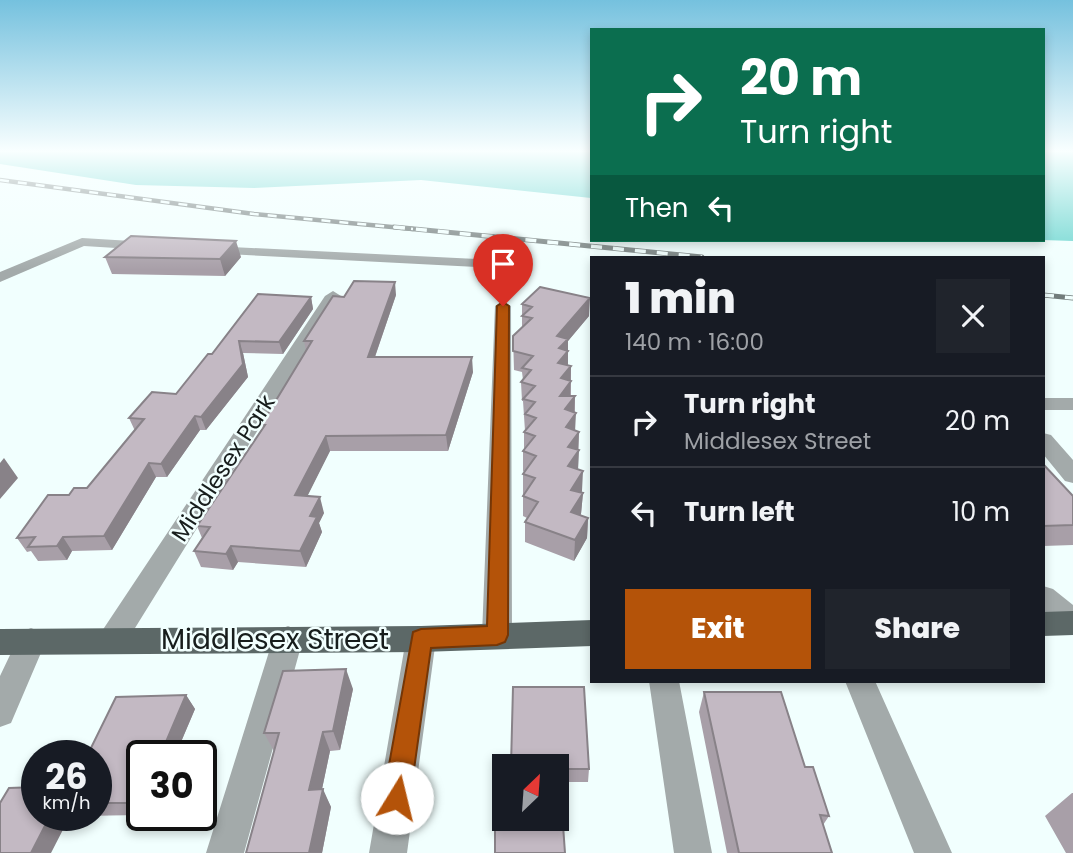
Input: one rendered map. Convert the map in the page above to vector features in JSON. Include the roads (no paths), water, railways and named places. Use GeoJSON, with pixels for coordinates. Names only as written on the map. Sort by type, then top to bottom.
{"type":"FeatureCollection","features":[{"type":"Feature","properties":{"kind":"main road"},"geometry":{"type":"LineString","coordinates":[[1045,624],[1073,622]]}},
{"type":"Feature","properties":{"kind":"main road","name":"Middlesex Street"},"geometry":{"type":"LineString","coordinates":[[0,642],[421,639],[590,633]]}},
{"type":"Feature","properties":{"kind":"street"},"geometry":{"type":"LineString","coordinates":[[0,277],[82,242],[162,247]]}},
{"type":"Feature","properties":{"kind":"street"},"geometry":{"type":"LineString","coordinates":[[203,249],[477,263]]}},
{"type":"Feature","properties":{"kind":"street","name":"Middlesex Park"},"geometry":{"type":"LineString","coordinates":[[112,640],[333,296]]}},
{"type":"Feature","properties":{"kind":"street"},"geometry":{"type":"LineString","coordinates":[[497,635],[503,306]]}},
{"type":"Feature","properties":{"kind":"street"},"geometry":{"type":"LineString","coordinates":[[1045,404],[1073,404]]}},
{"type":"Feature","properties":{"kind":"street"},"geometry":{"type":"LineString","coordinates":[[1045,442],[1073,475]]}},
{"type":"Feature","properties":{"kind":"street"},"geometry":{"type":"LineString","coordinates":[[1045,599],[1073,622]]}},
{"type":"Feature","properties":{"kind":"street"},"geometry":{"type":"LineString","coordinates":[[225,853],[288,639]]}},
{"type":"Feature","properties":{"kind":"street"},"geometry":{"type":"LineString","coordinates":[[388,853],[421,639]]}},
{"type":"Feature","properties":{"kind":"street"},"geometry":{"type":"LineString","coordinates":[[0,712],[31,641]]}},
{"type":"Feature","properties":{"kind":"street"},"geometry":{"type":"LineString","coordinates":[[664,683],[693,853]]}},
{"type":"Feature","properties":{"kind":"street"},"geometry":{"type":"LineString","coordinates":[[861,683],[933,853]]}},
{"type":"Feature","properties":{"kind":"water"},"geometry":{"type":"Polygon","coordinates":[[[514,190],[590,190],[590,198],[514,190]]]}},
{"type":"Feature","properties":{"kind":"water"},"geometry":{"type":"Polygon","coordinates":[[[1045,190],[1073,190],[1073,241],[1045,240],[1045,190]]]}},
{"type":"Feature","properties":{"kind":"railway"},"geometry":{"type":"LineString","coordinates":[[73,190],[254,214],[413,229]]}},
{"type":"Feature","properties":{"kind":"railway"},"geometry":{"type":"LineString","coordinates":[[394,227],[692,256]]}},
{"type":"Feature","properties":{"kind":"railway"},"geometry":{"type":"LineString","coordinates":[[1045,295],[1073,298]]}}]}
